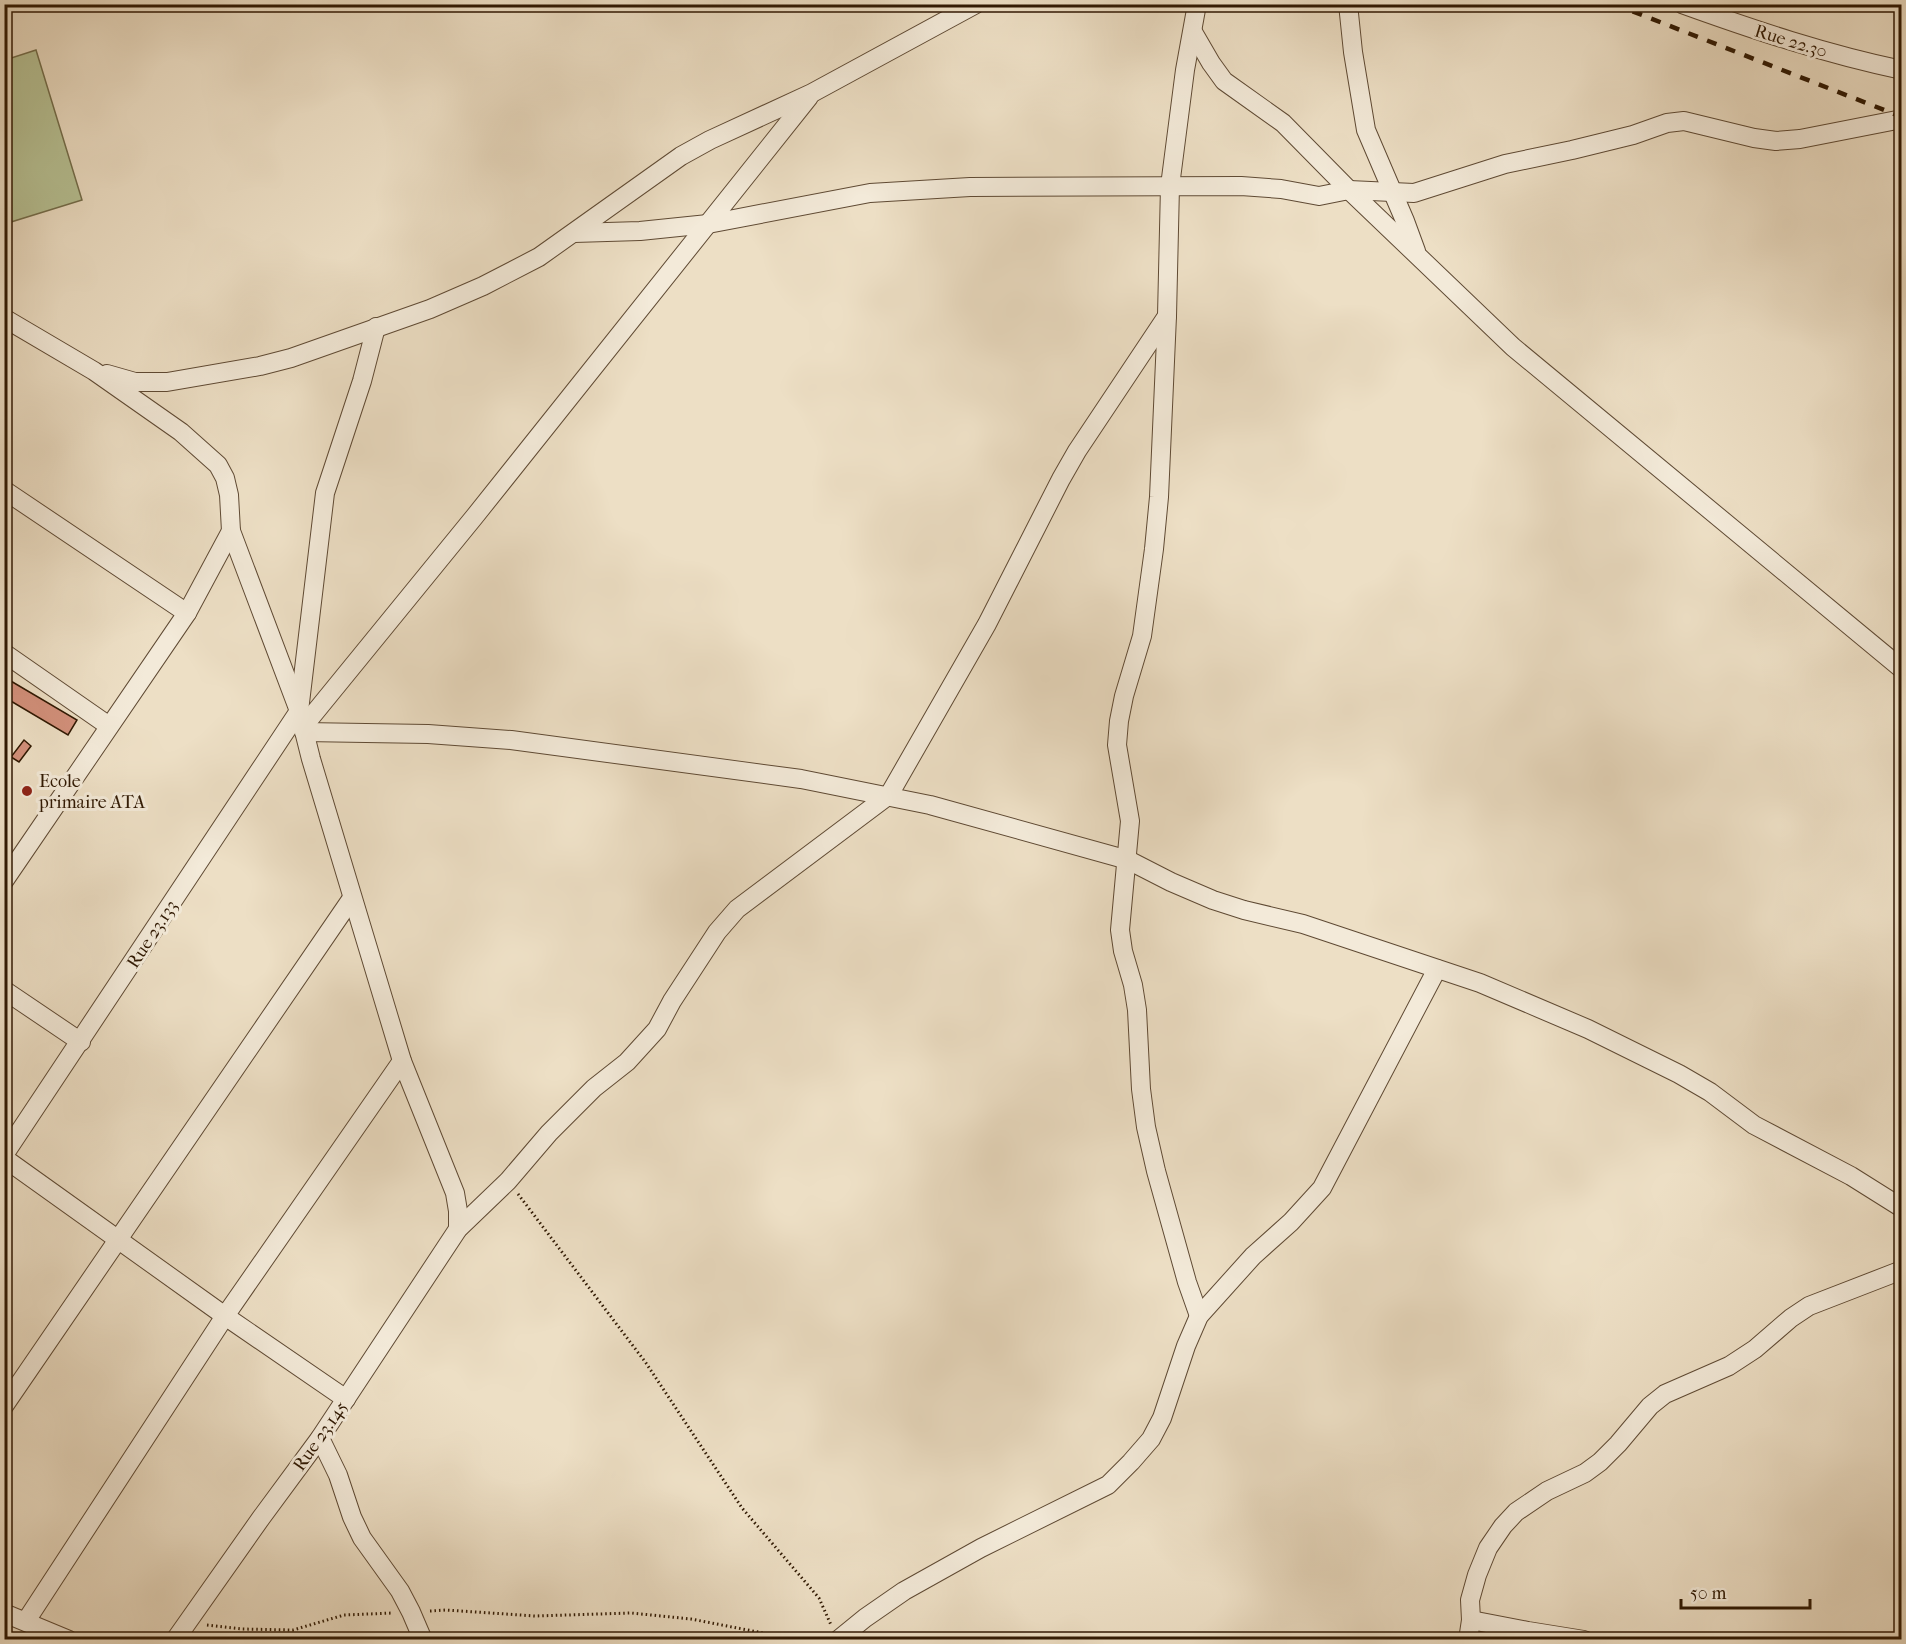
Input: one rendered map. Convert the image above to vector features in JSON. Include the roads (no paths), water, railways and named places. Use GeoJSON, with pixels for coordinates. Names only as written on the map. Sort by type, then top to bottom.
{"type":"FeatureCollection","features":[{"type":"Feature","properties":{"kind":"street"},"geometry":{"type":"LineString","coordinates":[[94,371],[135,382],[167,382],[220,374],[291,358],[430,309],[522,267],[574,233],[681,156],[710,140],[812,93],[976,4]]}},
{"type":"Feature","properties":{"kind":"street"},"geometry":{"type":"LineString","coordinates":[[1197,4],[1183,81],[1170,186],[1159,497],[1149,597],[1142,636],[1128,679],[1119,721],[1117,745],[1130,821],[1120,930],[1137,1010],[1141,1089],[1146,1127],[1186,1282],[1199,1316]]}},
{"type":"Feature","properties":{"kind":"street"},"geometry":{"type":"LineString","coordinates":[[1348,4],[1353,52],[1366,130],[1394,193],[1418,256]]}},
{"type":"Feature","properties":{"kind":"street","name":"Rue 22.30"},"geometry":{"type":"LineString","coordinates":[[1682,4],[1787,41],[1856,61],[1902,70]]}},
{"type":"Feature","properties":{"kind":"street"},"geometry":{"type":"LineString","coordinates":[[1193,32],[1224,81],[1283,123],[1349,190],[1513,347],[1902,669]]}},
{"type":"Feature","properties":{"kind":"street","name":"Rue 23.133"},"geometry":{"type":"LineString","coordinates":[[4,1156],[302,724],[812,93]]}},
{"type":"Feature","properties":{"kind":"street"},"geometry":{"type":"LineString","coordinates":[[574,233],[640,231],[708,224],[870,193],[970,187],[1241,186],[1281,189],[1319,196],[1349,190],[1414,193],[1505,164],[1634,135],[1667,123],[1684,121],[1776,141],[1800,140],[1902,119]]}},
{"type":"Feature","properties":{"kind":"street"},"geometry":{"type":"LineString","coordinates":[[889,795],[987,624],[1061,478],[1167,315]]}},
{"type":"Feature","properties":{"kind":"street"},"geometry":{"type":"LineString","coordinates":[[4,318],[94,371],[181,432],[218,465],[225,478],[231,531],[302,724],[402,1061],[455,1194],[458,1229]]}},
{"type":"Feature","properties":{"kind":"street"},"geometry":{"type":"LineString","coordinates":[[302,724],[325,493],[362,381],[376,327]]}},
{"type":"Feature","properties":{"kind":"street"},"geometry":{"type":"LineString","coordinates":[[4,490],[187,613]]}},
{"type":"Feature","properties":{"kind":"street"},"geometry":{"type":"LineString","coordinates":[[4,881],[187,613],[231,531]]}},
{"type":"Feature","properties":{"kind":"street"},"geometry":{"type":"LineString","coordinates":[[4,652],[109,726]]}},
{"type":"Feature","properties":{"kind":"street"},"geometry":{"type":"LineString","coordinates":[[302,724],[511,740],[801,779],[889,795],[1001,823],[1128,860],[1213,900],[1303,924],[1480,983],[1588,1029],[1679,1074],[1710,1092],[1754,1125],[1851,1176],[1902,1208]]}},
{"type":"Feature","properties":{"kind":"street","name":"Rue 23.145"},"geometry":{"type":"LineString","coordinates":[[176,1640],[320,1438],[458,1229],[508,1181],[549,1133],[594,1088],[627,1062],[657,1029],[672,1001],[717,932],[737,909],[889,795]]}},
{"type":"Feature","properties":{"kind":"street"},"geometry":{"type":"LineString","coordinates":[[4,1406],[352,898]]}},
{"type":"Feature","properties":{"kind":"street"},"geometry":{"type":"LineString","coordinates":[[834,1635],[865,1618],[913,1586],[981,1548],[1010,1536],[1107,1485],[1151,1439],[1162,1418],[1186,1346],[1199,1316],[1253,1256],[1291,1222],[1323,1188],[1437,969]]}},
{"type":"Feature","properties":{"kind":"street"},"geometry":{"type":"LineString","coordinates":[[4,990],[81,1042]]}},
{"type":"Feature","properties":{"kind":"street"},"geometry":{"type":"LineString","coordinates":[[26,1622],[225,1316],[402,1061]]}},
{"type":"Feature","properties":{"kind":"street"},"geometry":{"type":"LineString","coordinates":[[4,1156],[118,1240],[346,1399]]}},
{"type":"Feature","properties":{"kind":"street"},"geometry":{"type":"LineString","coordinates":[[1468,1640],[1471,1620],[1470,1600],[1477,1575],[1488,1548],[1516,1512],[1547,1491],[1585,1473],[1618,1444],[1650,1406],[1665,1394],[1729,1366],[1755,1349],[1791,1318],[1809,1306],[1902,1270]]}},
{"type":"Feature","properties":{"kind":"street"},"geometry":{"type":"LineString","coordinates":[[320,1438],[338,1475],[352,1517],[362,1538],[400,1591],[423,1640]]}},
{"type":"Feature","properties":{"kind":"street"},"geometry":{"type":"LineString","coordinates":[[4,1613],[69,1640]]}},
{"type":"Feature","properties":{"kind":"street"},"geometry":{"type":"LineString","coordinates":[[1471,1620],[1584,1640]]}},
{"type":"Feature","properties":{"kind":"railway"},"geometry":{"type":"LineString","coordinates":[[1614,4],[1902,117]]}},
{"type":"Feature","properties":{"kind":"place","name":"Ecole primaire ATA"},"geometry":{"type":"Point","coordinates":[27,791]}}]}
